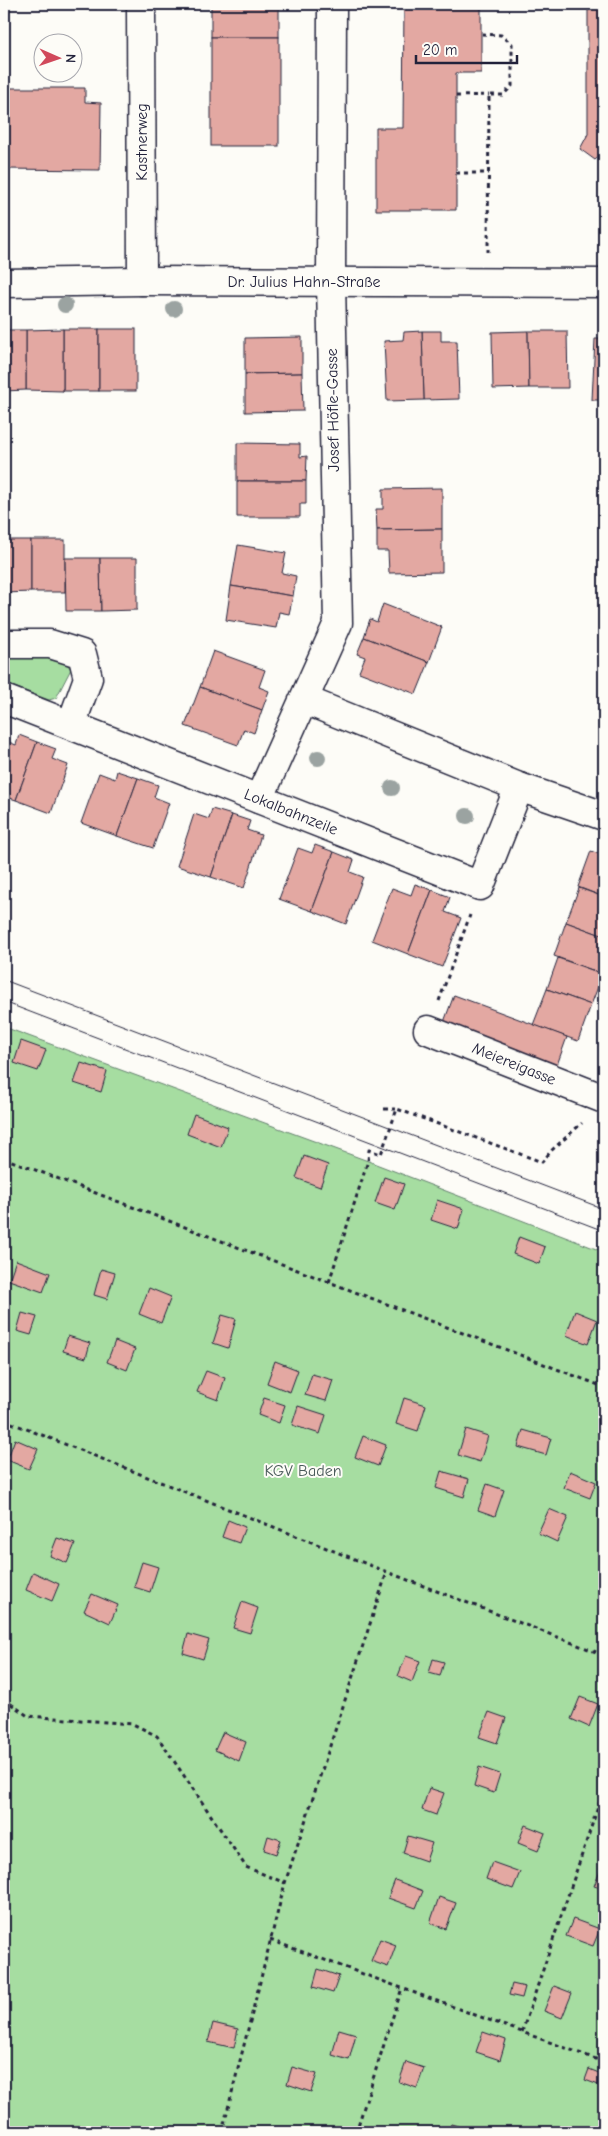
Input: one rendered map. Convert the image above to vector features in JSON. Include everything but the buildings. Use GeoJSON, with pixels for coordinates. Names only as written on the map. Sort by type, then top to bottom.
{"type":"FeatureCollection","features":[{"type":"Feature","properties":{"kind":"street","name":"Kastnerweg"},"geometry":{"type":"LineString","coordinates":[[141,4],[142,281]]}},
{"type":"Feature","properties":{"kind":"street","name":"Josef Höfle-Gasse"},"geometry":{"type":"LineString","coordinates":[[259,799],[338,624],[331,282],[332,4]]}},
{"type":"Feature","properties":{"kind":"street","name":"Dr. Julius Hahn-Straße"},"geometry":{"type":"LineString","coordinates":[[4,283],[142,281],[604,283]]}},
{"type":"Feature","properties":{"kind":"street"},"geometry":{"type":"LineString","coordinates":[[4,644],[50,644],[82,654],[88,678],[71,725]]}},
{"type":"Feature","properties":{"kind":"street","name":"Lokalbahnzeile"},"geometry":{"type":"LineString","coordinates":[[4,699],[480,886]]}},
{"type":"Feature","properties":{"kind":"street"},"geometry":{"type":"LineString","coordinates":[[305,700],[519,787],[604,816]]}},
{"type":"Feature","properties":{"kind":"street"},"geometry":{"type":"LineString","coordinates":[[480,886],[519,787]]}},
{"type":"Feature","properties":{"kind":"street","name":"Meiereigasse"},"geometry":{"type":"LineString","coordinates":[[428,1030],[602,1094]]}},
{"type":"Feature","properties":{"kind":"path"},"geometry":{"type":"LineString","coordinates":[[456,96],[503,95],[512,86],[512,44],[501,35],[482,34]]}},
{"type":"Feature","properties":{"kind":"path"},"geometry":{"type":"LineString","coordinates":[[488,282],[490,95]]}},
{"type":"Feature","properties":{"kind":"path"},"geometry":{"type":"LineString","coordinates":[[456,174],[489,173]]}},
{"type":"Feature","properties":{"kind":"path"},"geometry":{"type":"LineString","coordinates":[[428,1030],[480,886]]}},
{"type":"Feature","properties":{"kind":"path"},"geometry":{"type":"LineString","coordinates":[[384,1109],[397,1109],[542,1162],[552,1150],[584,1122],[602,1094]]}},
{"type":"Feature","properties":{"kind":"path"},"geometry":{"type":"LineString","coordinates":[[329,1282],[368,1161],[369,1150],[381,1154],[397,1109]]}},
{"type":"Feature","properties":{"kind":"path"},"geometry":{"type":"LineString","coordinates":[[4,1158],[604,1387]]}},
{"type":"Feature","properties":{"kind":"path"},"geometry":{"type":"LineString","coordinates":[[4,1420],[387,1572],[604,1655]]}},
{"type":"Feature","properties":{"kind":"path"},"geometry":{"type":"LineString","coordinates":[[222,2132],[285,1883],[387,1572]]}},
{"type":"Feature","properties":{"kind":"path"},"geometry":{"type":"LineString","coordinates":[[4,1700],[28,1716],[133,1724],[157,1736],[246,1867],[285,1883]]}},
{"type":"Feature","properties":{"kind":"path"},"geometry":{"type":"LineString","coordinates":[[522,2032],[600,1801]]}},
{"type":"Feature","properties":{"kind":"path"},"geometry":{"type":"LineString","coordinates":[[270,1940],[604,2062]]}},
{"type":"Feature","properties":{"kind":"path"},"geometry":{"type":"LineString","coordinates":[[356,2132],[402,1988]]}},
{"type":"Feature","properties":{"kind":"green space"},"geometry":{"type":"Polygon","coordinates":[[[4,656],[61,657],[71,669],[56,698],[49,700],[4,683],[4,656]]]}},
{"type":"Feature","properties":{"kind":"green space","name":"KGV Baden"},"geometry":{"type":"Polygon","coordinates":[[[4,1027],[368,1161],[604,1252],[604,2132],[4,2132],[4,1027]]]}},
{"type":"Feature","properties":{"kind":"tram line"},"geometry":{"type":"LineString","coordinates":[[4,980],[604,1209]]}},
{"type":"Feature","properties":{"kind":"tram line"},"geometry":{"type":"LineString","coordinates":[[4,1002],[604,1231]]}}]}
